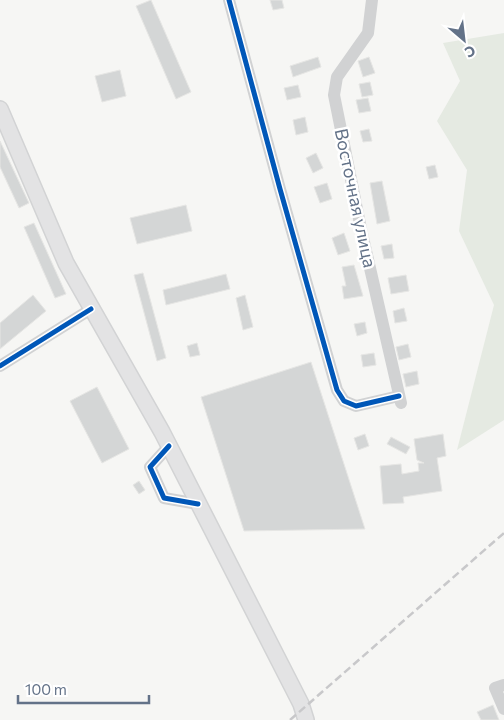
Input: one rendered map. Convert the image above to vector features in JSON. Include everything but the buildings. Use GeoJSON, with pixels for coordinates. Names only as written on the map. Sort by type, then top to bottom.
{"type":"FeatureCollection","features":[{"type":"Feature","properties":{"kind":"main road"},"geometry":{"type":"LineString","coordinates":[[0,108],[66,263],[169,446],[301,704],[306,720]]}},
{"type":"Feature","properties":{"kind":"street","name":"Восточная улица"},"geometry":{"type":"LineString","coordinates":[[231,0],[280,189],[337,390],[344,401],[356,406],[400,400],[361,229],[334,95],[337,77],[368,33],[372,0]]}},
{"type":"Feature","properties":{"kind":"street"},"geometry":{"type":"LineString","coordinates":[[0,366],[91,310]]}},
{"type":"Feature","properties":{"kind":"street"},"geometry":{"type":"LineString","coordinates":[[169,446],[150,467],[164,498],[198,504]]}},
{"type":"Feature","properties":{"kind":"street"},"geometry":{"type":"LineString","coordinates":[[504,685],[495,688],[504,709]]}},
{"type":"Feature","properties":{"kind":"shaded area"},"geometry":{"type":"Polygon","coordinates":[[[504,33],[504,420],[457,450],[494,305],[459,231],[467,170],[437,121],[460,81],[443,43],[504,33]]]}},
{"type":"Feature","properties":{"kind":"railway"},"geometry":{"type":"LineString","coordinates":[[290,720],[504,533]]}},
{"type":"Feature","properties":{"kind":"cycle path"},"geometry":{"type":"LineString","coordinates":[[229,0],[337,390],[344,401],[356,406],[399,396]]}},
{"type":"Feature","properties":{"kind":"cycle path"},"geometry":{"type":"LineString","coordinates":[[0,366],[91,309]]}},
{"type":"Feature","properties":{"kind":"cycle path"},"geometry":{"type":"LineString","coordinates":[[169,446],[150,467],[164,498],[198,504]]}}]}
